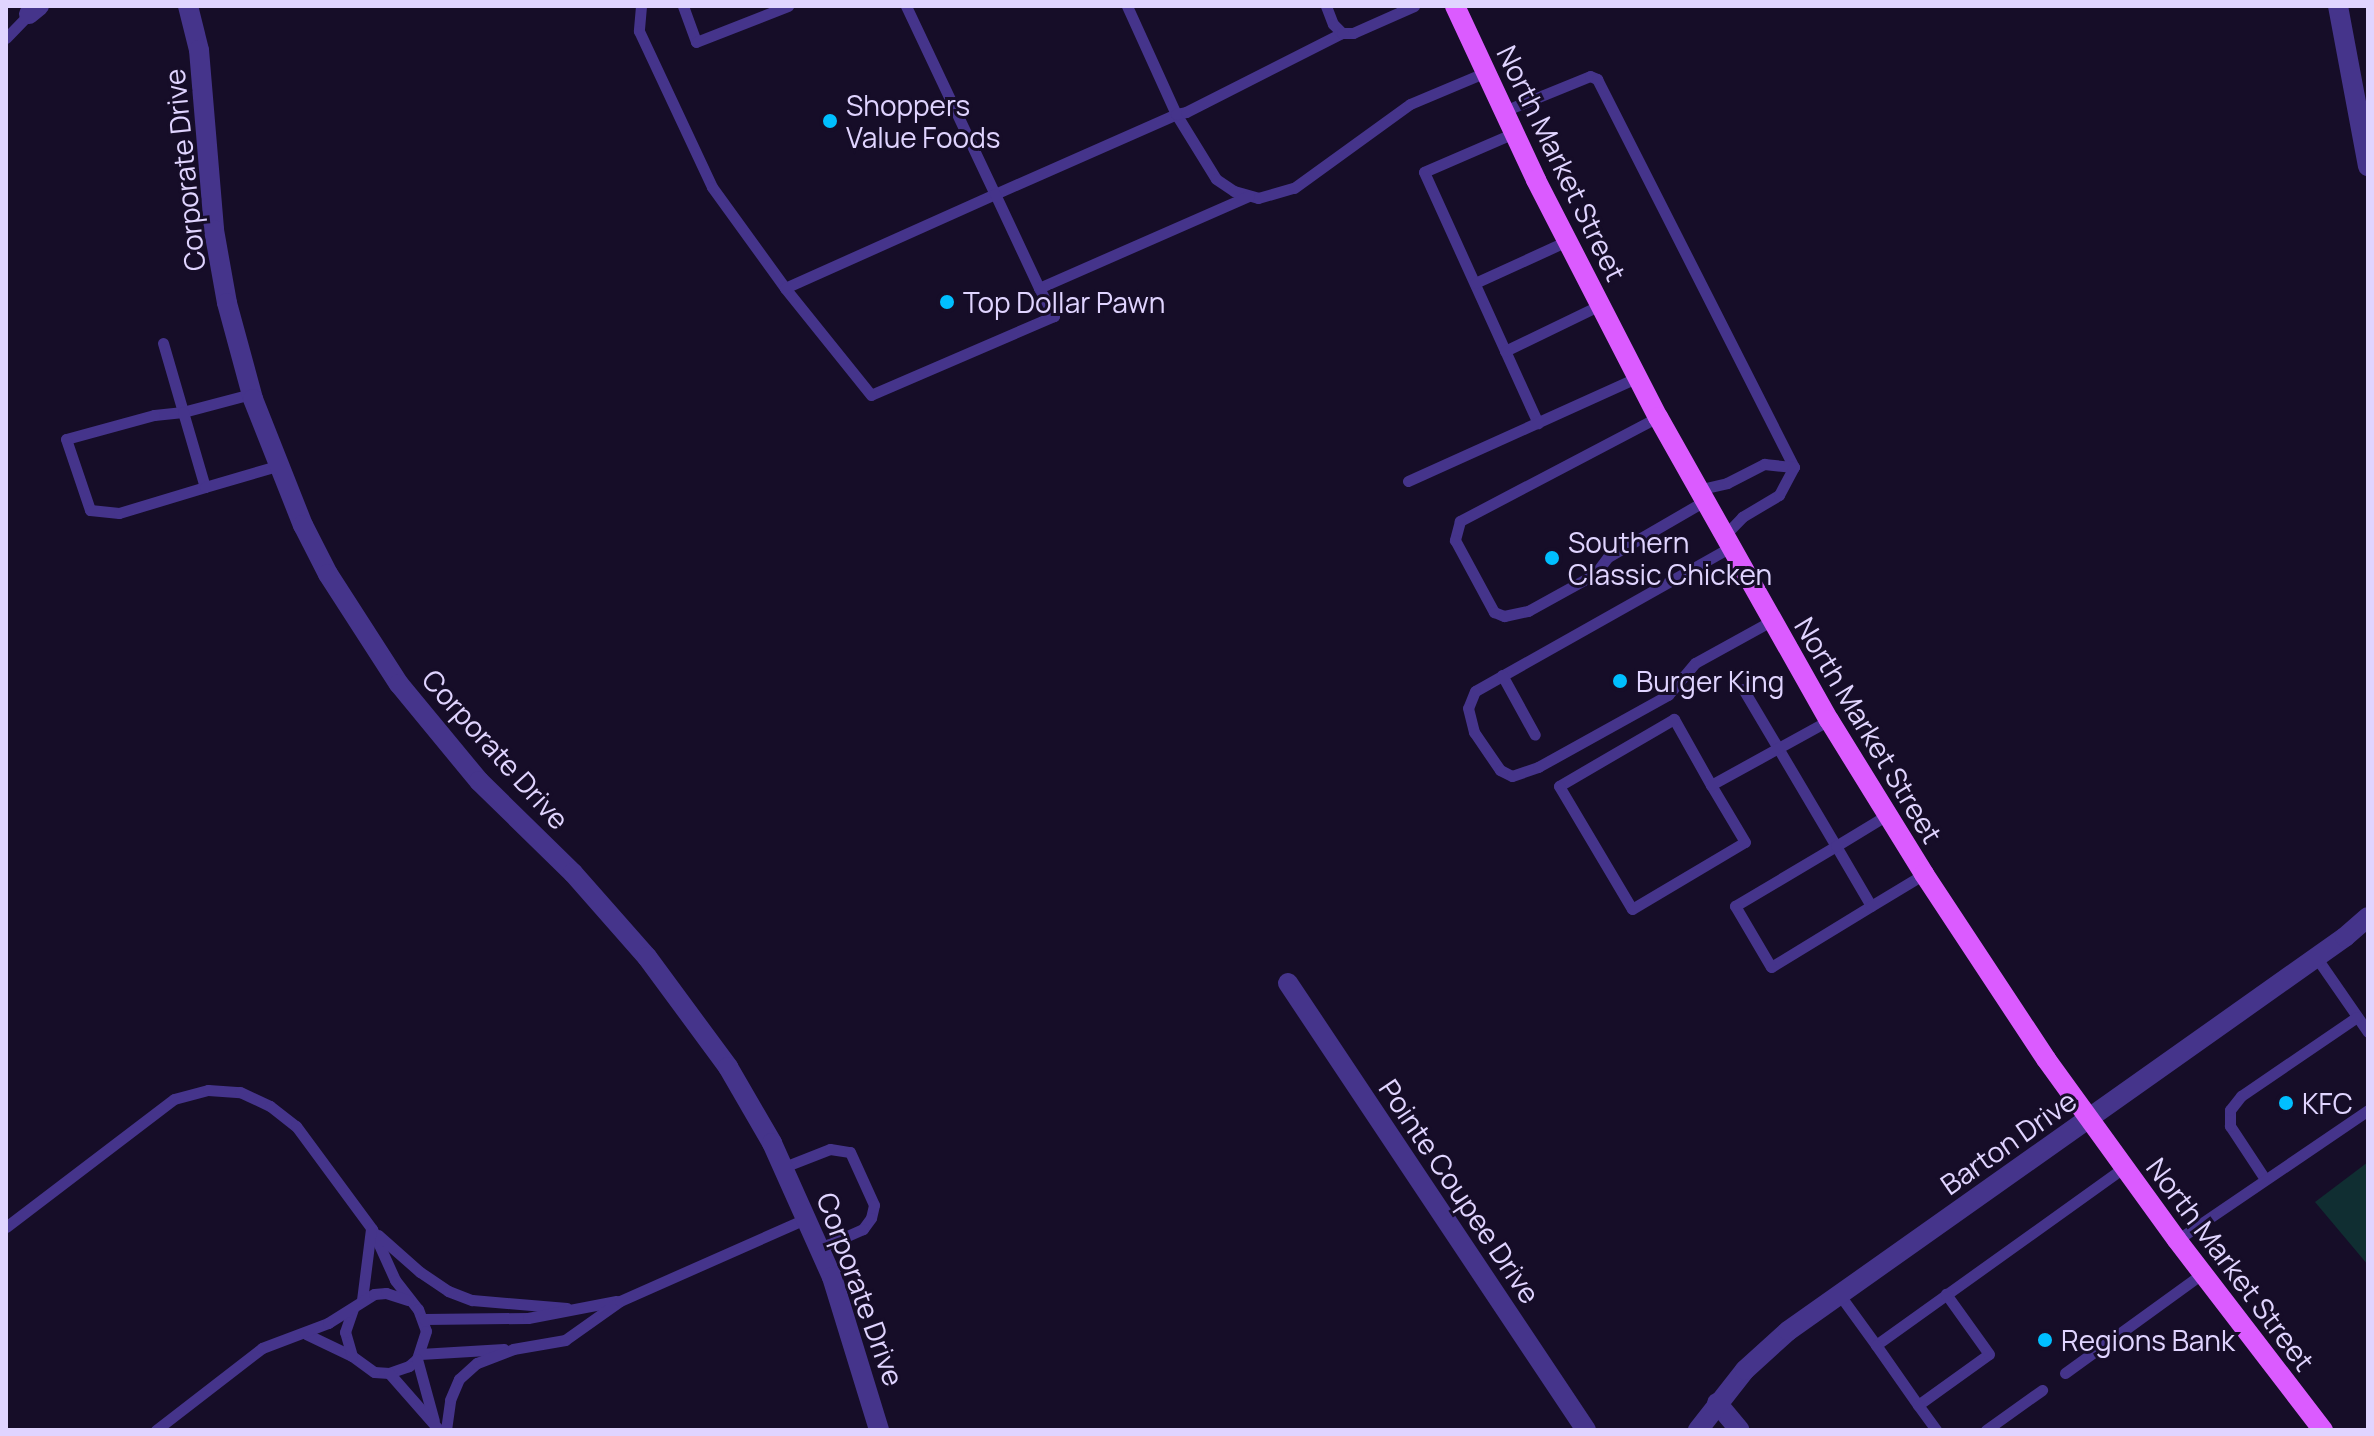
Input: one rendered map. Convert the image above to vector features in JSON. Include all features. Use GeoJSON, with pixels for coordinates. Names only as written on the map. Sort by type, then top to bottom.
{"type":"FeatureCollection","features":[{"type":"Feature","properties":{"kind":"main road","name":"North Market Street"},"geometry":{"type":"LineString","coordinates":[[1455,6],[1567,241],[1658,417],[1829,720],[1924,874],[2123,1168],[2323,1430]]}},
{"type":"Feature","properties":{"kind":"street","name":"Corporate Drive"},"geometry":{"type":"LineString","coordinates":[[188,6],[199,50],[214,230],[230,315],[251,394],[277,466],[328,574],[399,684],[479,781],[601,904],[682,1001],[728,1067],[784,1167],[820,1248],[853,1335],[879,1430]]}},
{"type":"Feature","properties":{"kind":"street"},"geometry":{"type":"LineString","coordinates":[[2338,6],[2368,166]]}},
{"type":"Feature","properties":{"kind":"street","name":"Barton Drive"},"geometry":{"type":"LineString","coordinates":[[1698,1430],[1717,1403],[1788,1331],[2368,917]]}},
{"type":"Feature","properties":{"kind":"street","name":"Pointe Coupee Drive"},"geometry":{"type":"LineString","coordinates":[[1288,983],[1586,1430]]}},
{"type":"Feature","properties":{"kind":"street"},"geometry":{"type":"LineString","coordinates":[[1717,1403],[1740,1430]]}},
{"type":"Feature","properties":{"kind":"lane"},"geometry":{"type":"LineString","coordinates":[[641,6],[639,31],[712,187],[785,288],[871,395],[1054,316],[906,6]]}},
{"type":"Feature","properties":{"kind":"lane"},"geometry":{"type":"LineString","coordinates":[[683,6],[696,42],[788,6]]}},
{"type":"Feature","properties":{"kind":"lane"},"geometry":{"type":"LineString","coordinates":[[1127,6],[1176,114],[1216,179],[1234,191],[1258,198],[1294,188],[1410,104],[1486,72]]}},
{"type":"Feature","properties":{"kind":"lane"},"geometry":{"type":"LineString","coordinates":[[1326,6],[1333,24],[1342,33]]}},
{"type":"Feature","properties":{"kind":"lane"},"geometry":{"type":"LineString","coordinates":[[785,288],[1186,112],[1342,33],[1353,33],[1414,6]]}},
{"type":"Feature","properties":{"kind":"lane"},"geometry":{"type":"LineString","coordinates":[[6,38],[34,10]]}},
{"type":"Feature","properties":{"kind":"lane"},"geometry":{"type":"LineString","coordinates":[[1504,111],[1590,76],[1597,79],[1794,467]]}},
{"type":"Feature","properties":{"kind":"lane"},"geometry":{"type":"LineString","coordinates":[[1514,133],[1424,172],[1538,423]]}},
{"type":"Feature","properties":{"kind":"lane"},"geometry":{"type":"LineString","coordinates":[[1039,288],[1249,196]]}},
{"type":"Feature","properties":{"kind":"lane"},"geometry":{"type":"LineString","coordinates":[[1475,283],[1567,241]]}},
{"type":"Feature","properties":{"kind":"lane"},"geometry":{"type":"LineString","coordinates":[[1505,351],[1600,305]]}},
{"type":"Feature","properties":{"kind":"lane"},"geometry":{"type":"LineString","coordinates":[[163,343],[205,487]]}},
{"type":"Feature","properties":{"kind":"lane"},"geometry":{"type":"LineString","coordinates":[[1408,481],[1638,377]]}},
{"type":"Feature","properties":{"kind":"lane"},"geometry":{"type":"LineString","coordinates":[[251,394],[183,412],[154,415],[66,439],[90,510],[119,513],[277,466]]}},
{"type":"Feature","properties":{"kind":"lane"},"geometry":{"type":"LineString","coordinates":[[1658,417],[1460,521],[1455,540],[1494,612],[1504,616],[1528,611],[1595,574],[1608,557],[1700,496],[1764,464],[1794,467]]}},
{"type":"Feature","properties":{"kind":"lane"},"geometry":{"type":"LineString","coordinates":[[1771,621],[1695,663],[1668,695],[1538,767],[1512,776],[1500,770],[1474,732],[1468,708],[1475,691],[1726,542],[1742,517],[1779,495],[1794,467]]}},
{"type":"Feature","properties":{"kind":"lane"},"geometry":{"type":"LineString","coordinates":[[1502,675],[1535,735]]}},
{"type":"Feature","properties":{"kind":"lane"},"geometry":{"type":"LineString","coordinates":[[1743,689],[1871,906]]}},
{"type":"Feature","properties":{"kind":"lane"},"geometry":{"type":"LineString","coordinates":[[1674,719],[1711,785],[1745,842],[1632,909],[1559,786],[1674,719]]}},
{"type":"Feature","properties":{"kind":"lane"},"geometry":{"type":"LineString","coordinates":[[1711,785],[1829,720]]}},
{"type":"Feature","properties":{"kind":"lane"},"geometry":{"type":"LineString","coordinates":[[1887,815],[1735,906],[1771,967],[1924,874]]}},
{"type":"Feature","properties":{"kind":"lane"},"geometry":{"type":"LineString","coordinates":[[2316,957],[2368,1032]]}},
{"type":"Feature","properties":{"kind":"lane"},"geometry":{"type":"LineString","coordinates":[[2265,1179],[2230,1126],[2230,1110],[2241,1096],[2357,1017]]}},
{"type":"Feature","properties":{"kind":"lane"},"geometry":{"type":"LineString","coordinates":[[6,1227],[174,1099],[208,1090],[240,1092],[270,1106],[296,1126],[372,1229],[420,1272],[448,1291],[472,1300],[567,1308]]}},
{"type":"Feature","properties":{"kind":"lane"},"geometry":{"type":"LineString","coordinates":[[2177,1240],[2368,1110]]}},
{"type":"Feature","properties":{"kind":"lane"},"geometry":{"type":"LineString","coordinates":[[784,1167],[830,1149],[850,1152],[874,1205],[863,1229],[820,1248]]}},
{"type":"Feature","properties":{"kind":"lane"},"geometry":{"type":"LineString","coordinates":[[1876,1345],[2123,1168]]}},
{"type":"Feature","properties":{"kind":"lane"},"geometry":{"type":"LineString","coordinates":[[306,1334],[352,1356],[374,1372],[389,1373],[399,1371],[419,1357],[513,1349],[565,1340],[620,1301],[807,1218]]}},
{"type":"Feature","properties":{"kind":"lane"},"geometry":{"type":"LineString","coordinates":[[372,1229],[395,1280],[424,1319],[426,1331],[419,1357],[437,1426]]}},
{"type":"Feature","properties":{"kind":"lane"},"geometry":{"type":"LineString","coordinates":[[352,1356],[345,1332],[358,1304],[372,1229]]}},
{"type":"Feature","properties":{"kind":"lane"},"geometry":{"type":"LineString","coordinates":[[2065,1373],[2202,1274]]}},
{"type":"Feature","properties":{"kind":"lane"},"geometry":{"type":"LineString","coordinates":[[156,1430],[262,1348],[306,1334],[358,1304],[386,1293],[410,1301]]}},
{"type":"Feature","properties":{"kind":"lane"},"geometry":{"type":"LineString","coordinates":[[1839,1294],[1936,1430]]}},
{"type":"Feature","properties":{"kind":"lane"},"geometry":{"type":"LineString","coordinates":[[1918,1405],[1989,1354],[1946,1294]]}},
{"type":"Feature","properties":{"kind":"lane"},"geometry":{"type":"LineString","coordinates":[[424,1319],[528,1318],[567,1308],[620,1301]]}},
{"type":"Feature","properties":{"kind":"lane"},"geometry":{"type":"LineString","coordinates":[[446,1430],[450,1400],[459,1379],[477,1363],[513,1349]]}},
{"type":"Feature","properties":{"kind":"lane"},"geometry":{"type":"LineString","coordinates":[[389,1373],[437,1426]]}},
{"type":"Feature","properties":{"kind":"lane"},"geometry":{"type":"LineString","coordinates":[[1986,1430],[2042,1390]]}},
{"type":"Feature","properties":{"kind":"green space"},"geometry":{"type":"Polygon","coordinates":[[[2368,1162],[2368,1265],[2315,1202],[2368,1162]]]}},
{"type":"Feature","properties":{"kind":"place","name":"Shoppers Value Foods"},"geometry":{"type":"Point","coordinates":[830,121]}},
{"type":"Feature","properties":{"kind":"place","name":"Top Dollar Pawn"},"geometry":{"type":"Point","coordinates":[947,302]}},
{"type":"Feature","properties":{"kind":"place","name":"Southern Classic Chicken"},"geometry":{"type":"Point","coordinates":[1552,558]}},
{"type":"Feature","properties":{"kind":"place","name":"Burger King"},"geometry":{"type":"Point","coordinates":[1620,681]}},
{"type":"Feature","properties":{"kind":"place","name":"KFC"},"geometry":{"type":"Point","coordinates":[2286,1103]}},
{"type":"Feature","properties":{"kind":"place","name":"Regions Bank"},"geometry":{"type":"Point","coordinates":[2045,1340]}}]}
